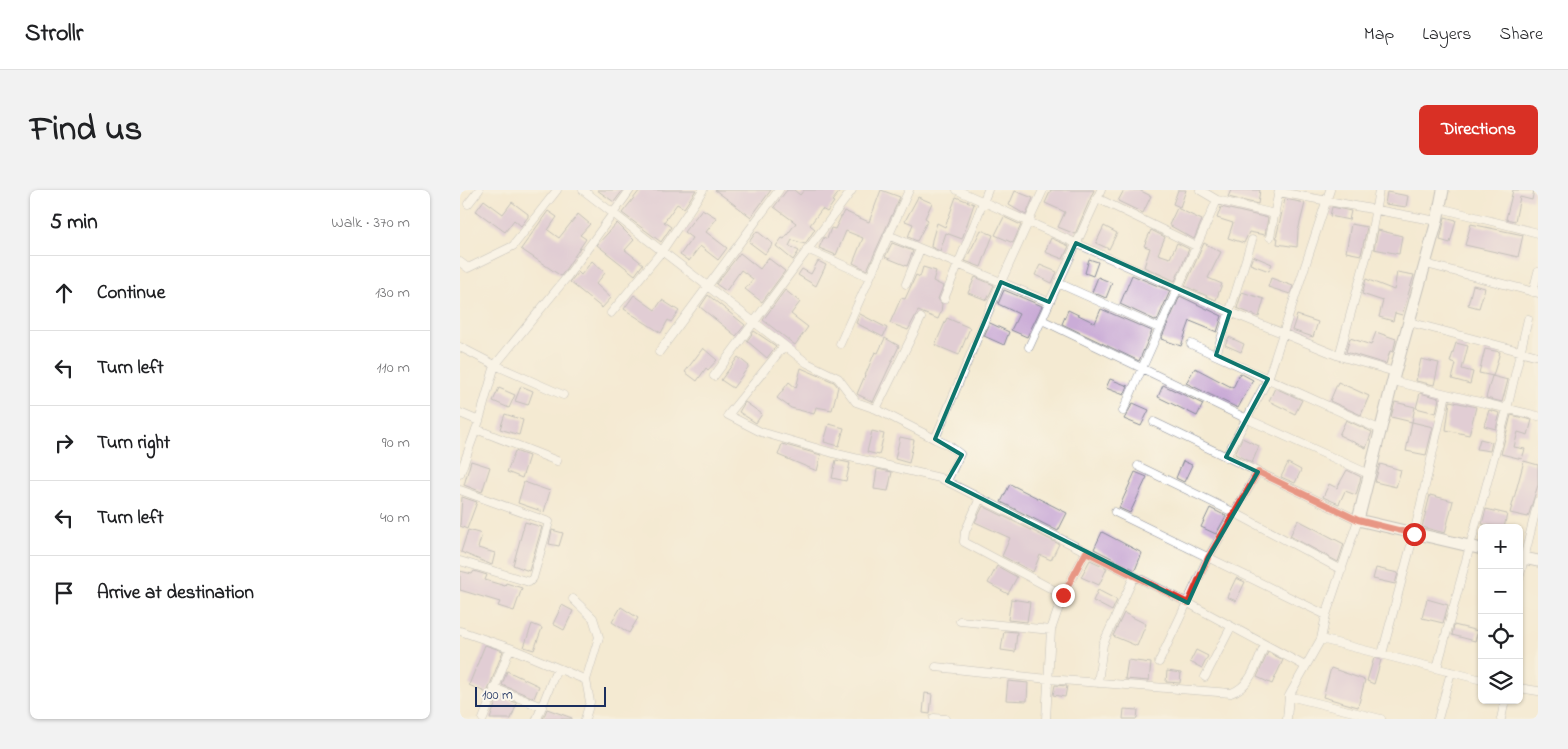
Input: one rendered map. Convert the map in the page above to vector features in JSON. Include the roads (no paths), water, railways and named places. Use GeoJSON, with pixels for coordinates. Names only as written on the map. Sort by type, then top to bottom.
{"type":"FeatureCollection","features":[{"type":"Feature","properties":{"kind":"street"},"geometry":{"type":"LineString","coordinates":[[468,204],[479,190]]}},
{"type":"Feature","properties":{"kind":"street"},"geometry":{"type":"LineString","coordinates":[[460,262],[468,268],[513,246],[557,190]]}},
{"type":"Feature","properties":{"kind":"street"},"geometry":{"type":"LineString","coordinates":[[583,190],[807,364],[838,378],[856,402],[876,409],[948,445],[960,454],[947,481]]}},
{"type":"Feature","properties":{"kind":"street"},"geometry":{"type":"LineString","coordinates":[[460,474],[495,366],[614,214],[630,190]]}},
{"type":"Feature","properties":{"kind":"street"},"geometry":{"type":"LineString","coordinates":[[611,313],[662,251],[703,190]]}},
{"type":"Feature","properties":{"kind":"street"},"geometry":{"type":"LineString","coordinates":[[659,352],[706,286],[779,190]]}},
{"type":"Feature","properties":{"kind":"street"},"geometry":{"type":"LineString","coordinates":[[714,376],[852,190]]}},
{"type":"Feature","properties":{"kind":"street"},"geometry":{"type":"LineString","coordinates":[[840,344],[909,190]]}},
{"type":"Feature","properties":{"kind":"street"},"geometry":{"type":"LineString","coordinates":[[958,190],[1230,312],[1339,356],[1446,394],[1538,416]]}},
{"type":"Feature","properties":{"kind":"street"},"geometry":{"type":"LineString","coordinates":[[944,300],[988,190]]}},
{"type":"Feature","properties":{"kind":"street"},"geometry":{"type":"LineString","coordinates":[[935,439],[1001,282],[1030,223],[1043,190]]}},
{"type":"Feature","properties":{"kind":"street"},"geometry":{"type":"LineString","coordinates":[[1200,190],[1217,200],[1275,214]]}},
{"type":"Feature","properties":{"kind":"street"},"geometry":{"type":"LineString","coordinates":[[1226,457],[1245,418],[1268,379],[1328,201],[1330,190]]}},
{"type":"Feature","properties":{"kind":"street"},"geometry":{"type":"LineString","coordinates":[[1339,356],[1369,247],[1379,190]]}},
{"type":"Feature","properties":{"kind":"street"},"geometry":{"type":"LineString","coordinates":[[1287,719],[1289,696],[1321,639],[1326,615],[1358,520],[1394,377],[1426,264],[1443,190]]}},
{"type":"Feature","properties":{"kind":"street"},"geometry":{"type":"LineString","coordinates":[[1270,237],[1279,191],[1437,221]]}},
{"type":"Feature","properties":{"kind":"street"},"geometry":{"type":"LineString","coordinates":[[1029,347],[1099,194],[1196,246]]}},
{"type":"Feature","properties":{"kind":"street"},"geometry":{"type":"LineString","coordinates":[[1123,411],[1217,200]]}},
{"type":"Feature","properties":{"kind":"street"},"geometry":{"type":"LineString","coordinates":[[1440,208],[1538,233]]}},
{"type":"Feature","properties":{"kind":"street"},"geometry":{"type":"LineString","coordinates":[[888,235],[1050,302]]}},
{"type":"Feature","properties":{"kind":"street"},"geometry":{"type":"LineString","coordinates":[[1216,354],[1252,240]]}},
{"type":"Feature","properties":{"kind":"street"},"geometry":{"type":"LineString","coordinates":[[807,249],[870,277]]}},
{"type":"Feature","properties":{"kind":"street"},"geometry":{"type":"LineString","coordinates":[[906,284],[920,249]]}},
{"type":"Feature","properties":{"kind":"street"},"geometry":{"type":"LineString","coordinates":[[1426,264],[1536,292],[1538,272]]}},
{"type":"Feature","properties":{"kind":"street"},"geometry":{"type":"LineString","coordinates":[[1058,283],[1159,328]]}},
{"type":"Feature","properties":{"kind":"street"},"geometry":{"type":"LineString","coordinates":[[876,409],[921,318]]}},
{"type":"Feature","properties":{"kind":"street"},"geometry":{"type":"LineString","coordinates":[[1437,668],[1476,548],[1528,319]]}},
{"type":"Feature","properties":{"kind":"street"},"geometry":{"type":"LineString","coordinates":[[1042,320],[1245,418],[1369,474]]}},
{"type":"Feature","properties":{"kind":"street"},"geometry":{"type":"LineString","coordinates":[[1410,322],[1538,356]]}},
{"type":"Feature","properties":{"kind":"street"},"geometry":{"type":"LineString","coordinates":[[1191,344],[1381,430]]}},
{"type":"Feature","properties":{"kind":"street"},"geometry":{"type":"LineString","coordinates":[[460,346],[495,366],[563,395]]}},
{"type":"Feature","properties":{"kind":"street"},"geometry":{"type":"LineString","coordinates":[[784,346],[728,415],[761,432],[814,448],[947,481],[1188,603],[1305,666]]}},
{"type":"Feature","properties":{"kind":"street"},"geometry":{"type":"LineString","coordinates":[[1382,654],[1414,534],[1446,394]]}},
{"type":"Feature","properties":{"kind":"street"},"geometry":{"type":"LineString","coordinates":[[460,413],[479,420]]}},
{"type":"Feature","properties":{"kind":"street"},"geometry":{"type":"LineString","coordinates":[[1154,422],[1358,520],[1476,548]]}},
{"type":"Feature","properties":{"kind":"street"},"geometry":{"type":"LineString","coordinates":[[476,429],[557,461]]}},
{"type":"Feature","properties":{"kind":"street"},"geometry":{"type":"LineString","coordinates":[[1138,466],[1235,513],[1342,570]]}},
{"type":"Feature","properties":{"kind":"street"},"geometry":{"type":"LineString","coordinates":[[1160,662],[1208,558],[1258,472]]}},
{"type":"Feature","properties":{"kind":"street"},"geometry":{"type":"LineString","coordinates":[[460,490],[548,522],[533,578],[529,582],[460,561]]}},
{"type":"Feature","properties":{"kind":"street"},"geometry":{"type":"LineString","coordinates":[[980,498],[965,532],[964,542],[1063,595]]}},
{"type":"Feature","properties":{"kind":"street"},"geometry":{"type":"LineString","coordinates":[[1523,554],[1538,500]]}},
{"type":"Feature","properties":{"kind":"street"},"geometry":{"type":"LineString","coordinates":[[1115,512],[1326,615]]}},
{"type":"Feature","properties":{"kind":"street"},"geometry":{"type":"LineString","coordinates":[[1046,719],[1051,630],[1063,595],[1086,552]]}},
{"type":"Feature","properties":{"kind":"street"},"geometry":{"type":"LineString","coordinates":[[1523,558],[1538,561]]}},
{"type":"Feature","properties":{"kind":"street"},"geometry":{"type":"LineString","coordinates":[[1098,683],[1103,644],[1134,577]]}},
{"type":"Feature","properties":{"kind":"street"},"geometry":{"type":"LineString","coordinates":[[574,599],[593,618],[599,637],[586,680],[590,702],[585,719]]}},
{"type":"Feature","properties":{"kind":"street"},"geometry":{"type":"LineString","coordinates":[[960,621],[1051,630]]}},
{"type":"Feature","properties":{"kind":"street"},"geometry":{"type":"LineString","coordinates":[[1205,677],[1231,626]]}},
{"type":"Feature","properties":{"kind":"street"},"geometry":{"type":"LineString","coordinates":[[460,631],[510,648],[586,680]]}},
{"type":"Feature","properties":{"kind":"street"},"geometry":{"type":"LineString","coordinates":[[1321,639],[1478,679]]}},
{"type":"Feature","properties":{"kind":"street"},"geometry":{"type":"LineString","coordinates":[[936,667],[1048,679],[1231,693],[1237,691],[1248,681],[1265,645]]}},
{"type":"Feature","properties":{"kind":"street"},"geometry":{"type":"LineString","coordinates":[[483,719],[510,648]]}},
{"type":"Feature","properties":{"kind":"street"},"geometry":{"type":"LineString","coordinates":[[537,719],[557,668]]}},
{"type":"Feature","properties":{"kind":"street"},"geometry":{"type":"LineString","coordinates":[[1438,719],[1451,672]]}},
{"type":"Feature","properties":{"kind":"street"},"geometry":{"type":"LineString","coordinates":[[494,688],[542,707]]}},
{"type":"Feature","properties":{"kind":"street"},"geometry":{"type":"LineString","coordinates":[[1523,689],[1538,691]]}},
{"type":"Feature","properties":{"kind":"street"},"geometry":{"type":"LineString","coordinates":[[1289,696],[1381,719]]}},
{"type":"Feature","properties":{"kind":"street"},"geometry":{"type":"LineString","coordinates":[[1501,719],[1504,704]]}},
{"type":"Feature","properties":{"kind":"street"},"geometry":{"type":"LineString","coordinates":[[934,718],[945,719]]}}]}
